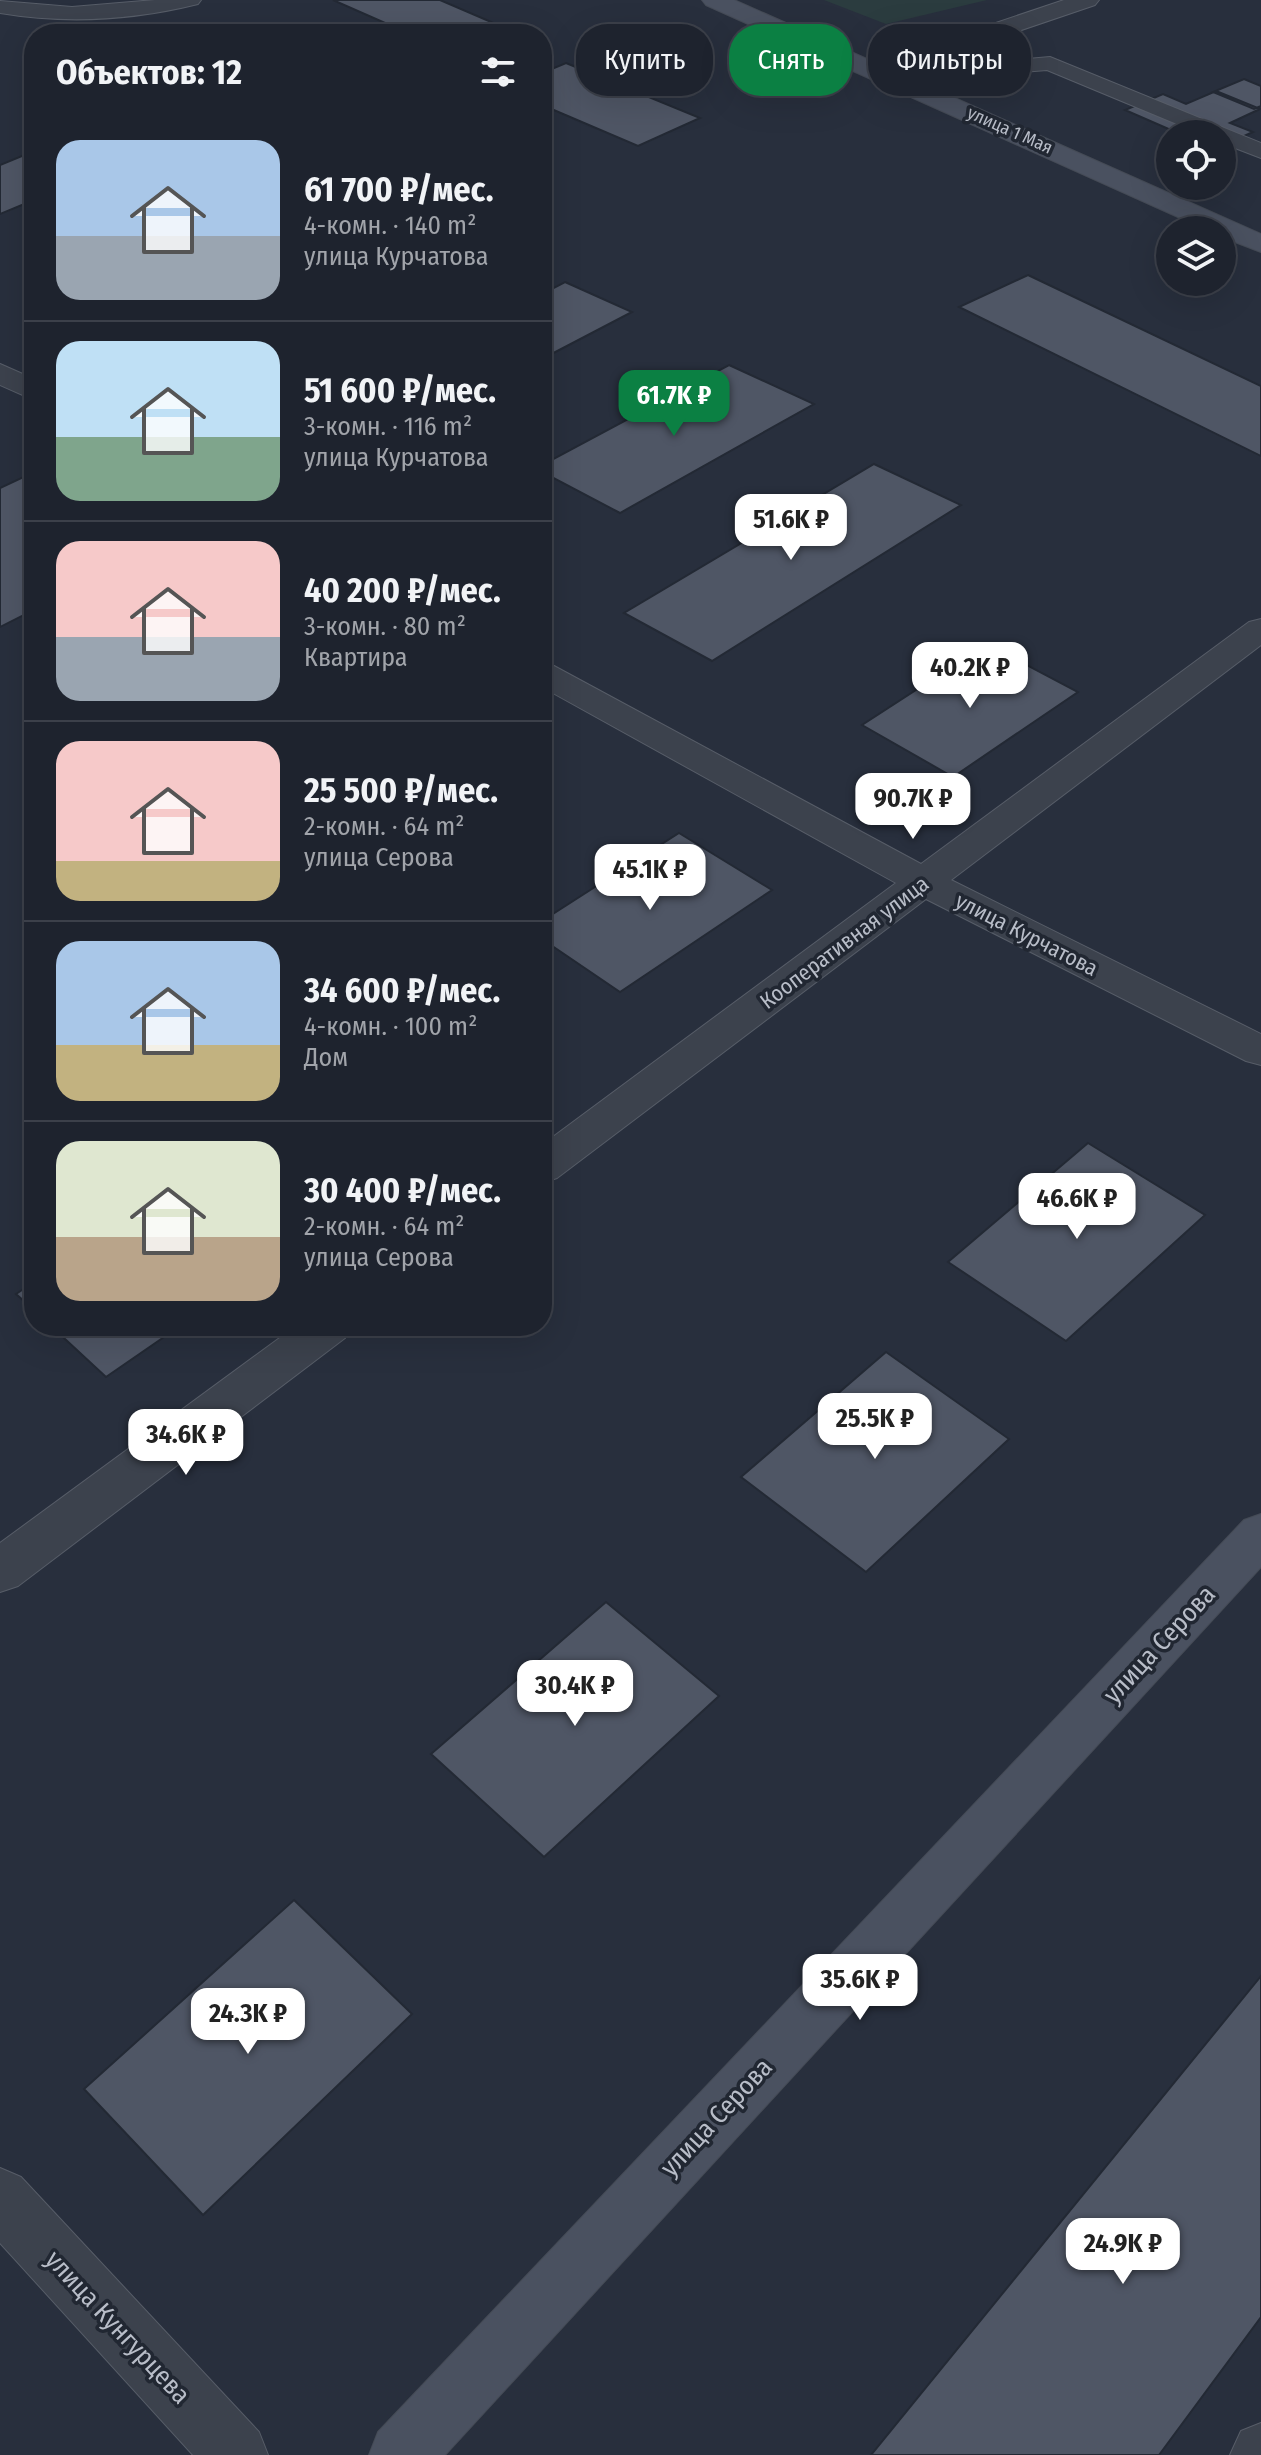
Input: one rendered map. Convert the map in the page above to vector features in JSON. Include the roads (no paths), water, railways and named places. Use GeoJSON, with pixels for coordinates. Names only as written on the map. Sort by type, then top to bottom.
{"type":"FeatureCollection","features":[{"type":"Feature","properties":{"kind":"main road","name":"улица 1 Мая"},"geometry":{"type":"LineString","coordinates":[[714,0],[868,67]]}},
{"type":"Feature","properties":{"kind":"main road","name":"улица 1 Мая"},"geometry":{"type":"LineString","coordinates":[[933,96],[1261,244]]}},
{"type":"Feature","properties":{"kind":"main road","name":"улица Серова"},"geometry":{"type":"LineString","coordinates":[[401,2455],[1261,1534]]}},
{"type":"Feature","properties":{"kind":"street"},"geometry":{"type":"LineString","coordinates":[[1021,24],[1087,0]]}},
{"type":"Feature","properties":{"kind":"street"},"geometry":{"type":"LineString","coordinates":[[0,373],[24,386]]}},
{"type":"Feature","properties":{"kind":"street","name":"Кооперативная улица"},"geometry":{"type":"LineString","coordinates":[[552,1160],[1261,629]]}},
{"type":"Feature","properties":{"kind":"street","name":"улица Курчатова"},"geometry":{"type":"LineString","coordinates":[[552,678],[924,882],[1261,1051]]}},
{"type":"Feature","properties":{"kind":"street"},"geometry":{"type":"LineString","coordinates":[[0,1571],[316,1336]]}},
{"type":"Feature","properties":{"kind":"street","name":"улица Кунгурцева"},"geometry":{"type":"LineString","coordinates":[[0,2198],[236,2455]]}},
{"type":"Feature","properties":{"kind":"lane"},"geometry":{"type":"LineString","coordinates":[[0,7],[42,14],[82,15],[191,0]]}},
{"type":"Feature","properties":{"kind":"lane"},"geometry":{"type":"LineString","coordinates":[[1031,64],[1050,63],[1187,120]]}},
{"type":"Feature","properties":{"kind":"lane"},"geometry":{"type":"LineString","coordinates":[[1236,140],[1261,151]]}}]}
